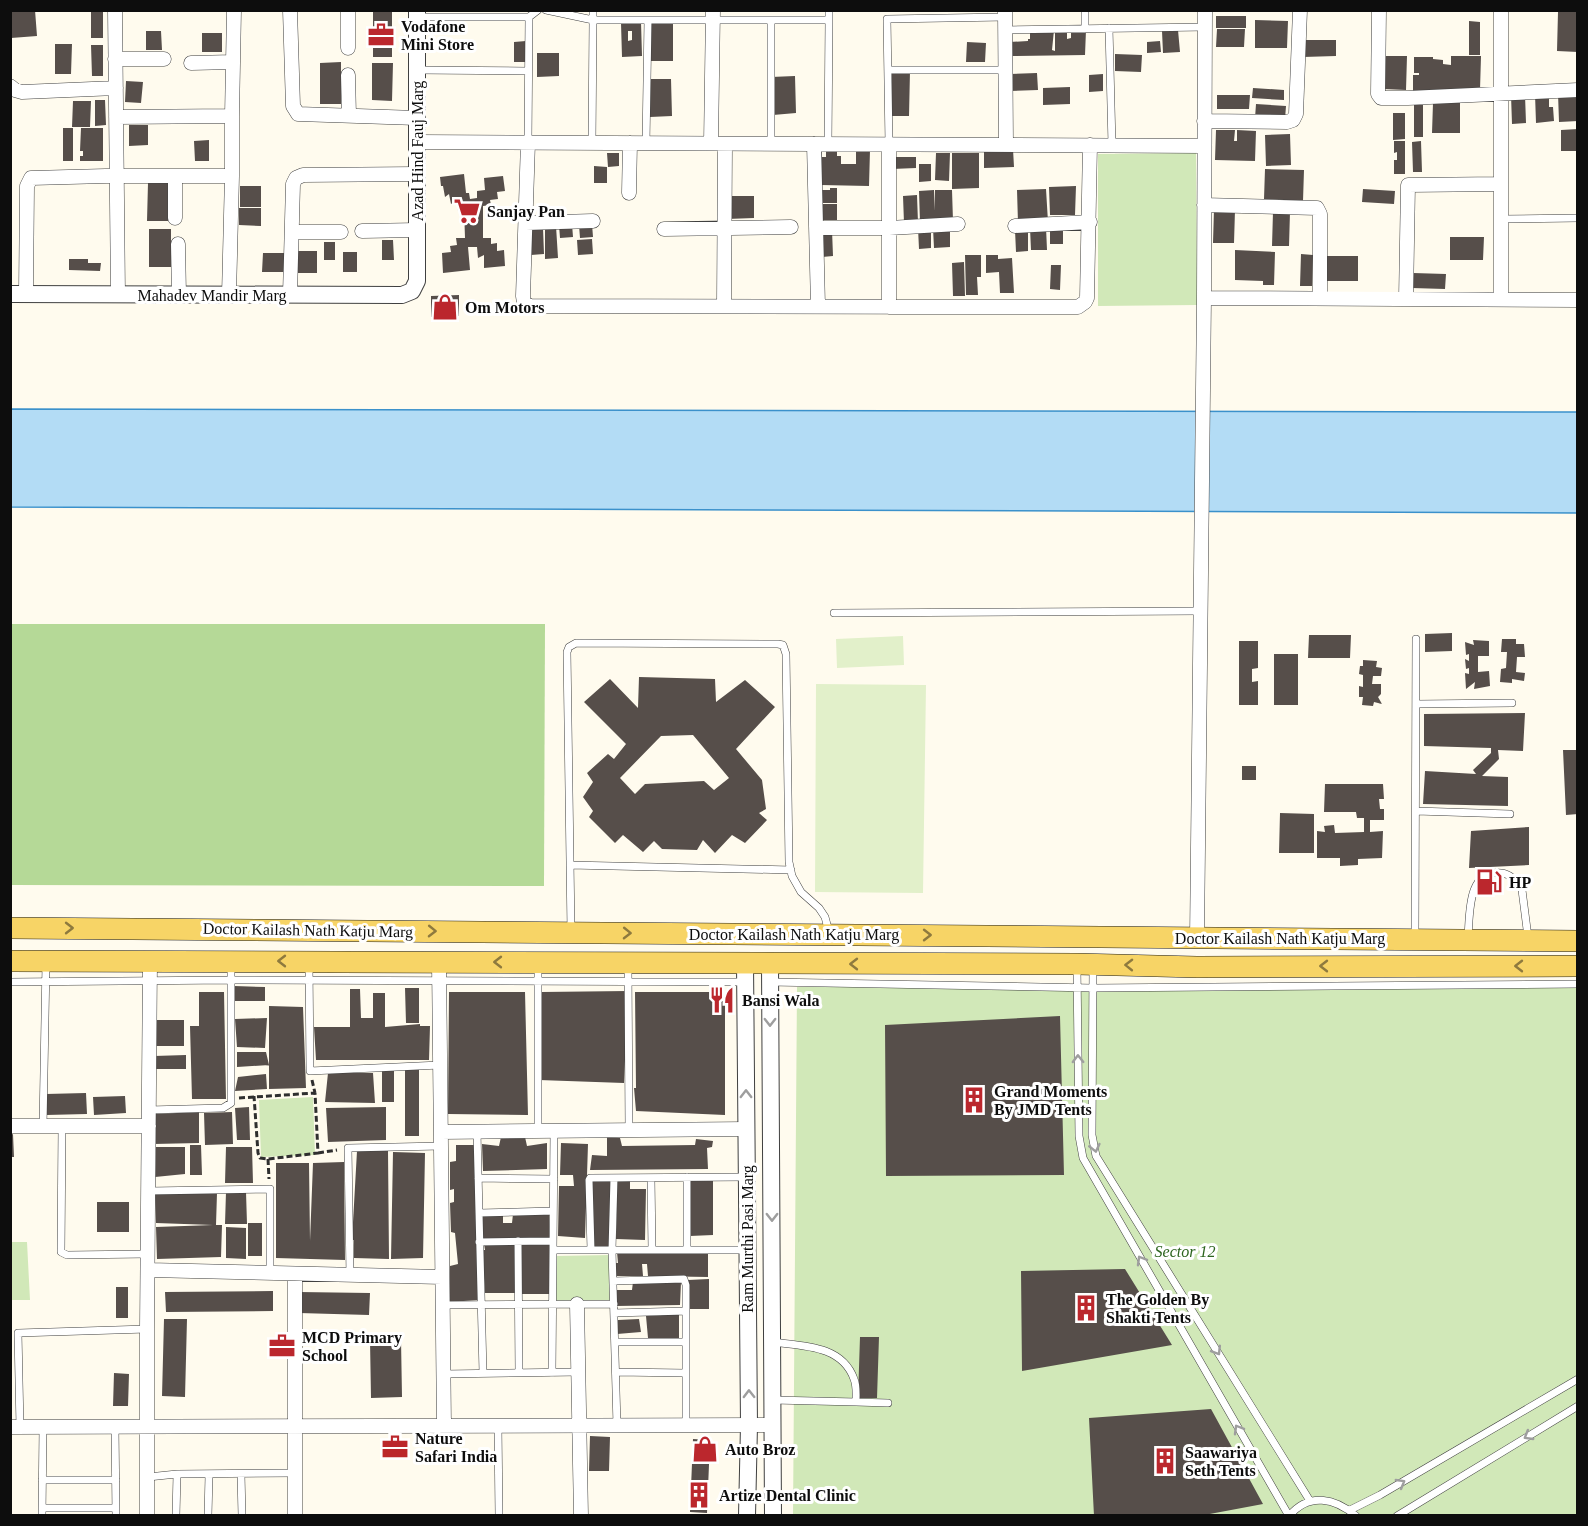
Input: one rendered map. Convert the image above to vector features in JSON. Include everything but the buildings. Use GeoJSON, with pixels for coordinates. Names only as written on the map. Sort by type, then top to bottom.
{"type":"FeatureCollection","features":[{"type":"Feature","properties":{"kind":"main road","name":"Doctor Kailash Nath Katju Marg"},"geometry":{"type":"LineString","coordinates":[[10,928],[1578,941]]}},
{"type":"Feature","properties":{"kind":"main road"},"geometry":{"type":"LineString","coordinates":[[366,931],[366,962]]}},
{"type":"Feature","properties":{"kind":"main road"},"geometry":{"type":"LineString","coordinates":[[1018,936],[1018,965]]}},
{"type":"Feature","properties":{"kind":"main road","name":"Doctor Kailash Nath Katju Marg"},"geometry":{"type":"LineString","coordinates":[[10,961],[46,961],[150,971],[309,971],[366,962],[439,972],[745,973],[1085,964],[1197,967],[1578,966]]}},
{"type":"Feature","properties":{"kind":"street"},"geometry":{"type":"LineString","coordinates":[[115,10],[118,295]]}},
{"type":"Feature","properties":{"kind":"street"},"geometry":{"type":"LineString","coordinates":[[229,295],[234,10]]}},
{"type":"Feature","properties":{"kind":"street"},"geometry":{"type":"LineString","coordinates":[[290,10],[294,110],[301,115],[417,118]]}},
{"type":"Feature","properties":{"kind":"street"},"geometry":{"type":"LineString","coordinates":[[348,10],[348,48]]}},
{"type":"Feature","properties":{"kind":"street"},"geometry":{"type":"LineString","coordinates":[[1197,939],[1205,10]]}},
{"type":"Feature","properties":{"kind":"street"},"geometry":{"type":"LineString","coordinates":[[1204,121],[1287,122],[1293,120],[1296,114],[1300,10]]}},
{"type":"Feature","properties":{"kind":"street"},"geometry":{"type":"LineString","coordinates":[[1379,10],[1378,94],[1381,98],[1578,90]]}},
{"type":"Feature","properties":{"kind":"street"},"geometry":{"type":"LineString","coordinates":[[1501,10],[1501,299]]}},
{"type":"Feature","properties":{"kind":"street","name":"Azad Hind Fauj Marg"},"geometry":{"type":"LineString","coordinates":[[412,291],[417,282],[417,14]]}},
{"type":"Feature","properties":{"kind":"street"},"geometry":{"type":"LineString","coordinates":[[713,15],[724,228],[724,306]]}},
{"type":"Feature","properties":{"kind":"street"},"geometry":{"type":"LineString","coordinates":[[1005,19],[1006,145]]}},
{"type":"Feature","properties":{"kind":"street"},"geometry":{"type":"LineString","coordinates":[[116,59],[164,59]]}},
{"type":"Feature","properties":{"kind":"street"},"geometry":{"type":"LineString","coordinates":[[191,63],[233,62]]}},
{"type":"Feature","properties":{"kind":"street"},"geometry":{"type":"LineString","coordinates":[[348,75],[349,116]]}},
{"type":"Feature","properties":{"kind":"street"},"geometry":{"type":"LineString","coordinates":[[10,86],[22,92],[116,88]]}},
{"type":"Feature","properties":{"kind":"street"},"geometry":{"type":"LineString","coordinates":[[116,117],[232,116]]}},
{"type":"Feature","properties":{"kind":"street"},"geometry":{"type":"LineString","coordinates":[[417,142],[1204,146]]}},
{"type":"Feature","properties":{"kind":"street"},"geometry":{"type":"LineString","coordinates":[[528,142],[523,296],[524,303],[530,306],[1078,307],[1085,302],[1086,298],[1090,222],[1090,146]]}},
{"type":"Feature","properties":{"kind":"street"},"geometry":{"type":"LineString","coordinates":[[629,193],[630,143]]}},
{"type":"Feature","properties":{"kind":"street"},"geometry":{"type":"LineString","coordinates":[[818,306],[816,228],[821,144]]}},
{"type":"Feature","properties":{"kind":"street"},"geometry":{"type":"LineString","coordinates":[[889,144],[889,306]]}},
{"type":"Feature","properties":{"kind":"street"},"geometry":{"type":"LineString","coordinates":[[290,295],[293,184],[296,178],[299,176],[417,174]]}},
{"type":"Feature","properties":{"kind":"street"},"geometry":{"type":"LineString","coordinates":[[175,218],[176,176]]}},
{"type":"Feature","properties":{"kind":"street"},"geometry":{"type":"LineString","coordinates":[[18,294],[29,181],[36,177],[232,176]]}},
{"type":"Feature","properties":{"kind":"street"},"geometry":{"type":"LineString","coordinates":[[1406,299],[1408,185],[1501,184]]}},
{"type":"Feature","properties":{"kind":"street"},"geometry":{"type":"LineString","coordinates":[[1204,206],[1317,208],[1320,214],[1320,299]]}},
{"type":"Feature","properties":{"kind":"street"},"geometry":{"type":"LineString","coordinates":[[526,223],[593,221]]}},
{"type":"Feature","properties":{"kind":"street"},"geometry":{"type":"LineString","coordinates":[[1014,226],[1090,222]]}},
{"type":"Feature","properties":{"kind":"street"},"geometry":{"type":"LineString","coordinates":[[816,228],[889,228],[958,224]]}},
{"type":"Feature","properties":{"kind":"street"},"geometry":{"type":"LineString","coordinates":[[664,229],[790,227]]}},
{"type":"Feature","properties":{"kind":"street"},"geometry":{"type":"LineString","coordinates":[[362,231],[417,230]]}},
{"type":"Feature","properties":{"kind":"street"},"geometry":{"type":"LineString","coordinates":[[292,232],[341,232]]}},
{"type":"Feature","properties":{"kind":"street"},"geometry":{"type":"LineString","coordinates":[[178,244],[179,295]]}},
{"type":"Feature","properties":{"kind":"street","name":"Mahadev Mandir Marg"},"geometry":{"type":"LineString","coordinates":[[18,294],[402,295],[412,291]]}},
{"type":"Feature","properties":{"kind":"street"},"geometry":{"type":"LineString","coordinates":[[1204,298],[1578,300]]}},
{"type":"Feature","properties":{"kind":"street"},"geometry":{"type":"LineString","coordinates":[[147,1515],[150,971]]}},
{"type":"Feature","properties":{"kind":"street"},"geometry":{"type":"LineString","coordinates":[[439,972],[444,1426]]}},
{"type":"Feature","properties":{"kind":"street","name":"Ram Murthi Pasi Marg"},"geometry":{"type":"LineString","coordinates":[[745,973],[749,1425],[747,1515]]}},
{"type":"Feature","properties":{"kind":"street","name":"Ram Murthi Pasi Marg"},"geometry":{"type":"LineString","coordinates":[[770,973],[773,1515]]}},
{"type":"Feature","properties":{"kind":"street"},"geometry":{"type":"LineString","coordinates":[[10,1126],[149,1126]]}},
{"type":"Feature","properties":{"kind":"street"},"geometry":{"type":"LineString","coordinates":[[441,1139],[477,1132],[747,1130]]}},
{"type":"Feature","properties":{"kind":"street"},"geometry":{"type":"LineString","coordinates":[[148,1270],[442,1277]]}},
{"type":"Feature","properties":{"kind":"street"},"geometry":{"type":"LineString","coordinates":[[295,1274],[295,1515]]}},
{"type":"Feature","properties":{"kind":"street"},"geometry":{"type":"LineString","coordinates":[[577,1304],[581,1515]]}},
{"type":"Feature","properties":{"kind":"street"},"geometry":{"type":"LineString","coordinates":[[15,1427],[773,1425]]}},
{"type":"Feature","properties":{"kind":"lane"},"geometry":{"type":"LineString","coordinates":[[417,14],[529,17],[538,10]]}},
{"type":"Feature","properties":{"kind":"lane"},"geometry":{"type":"LineString","coordinates":[[546,10],[593,20],[648,20],[713,15],[771,20],[829,20]]}},
{"type":"Feature","properties":{"kind":"lane"},"geometry":{"type":"LineString","coordinates":[[592,143],[593,10]]}},
{"type":"Feature","properties":{"kind":"lane"},"geometry":{"type":"LineString","coordinates":[[821,144],[829,10]]}},
{"type":"Feature","properties":{"kind":"lane"},"geometry":{"type":"LineString","coordinates":[[1085,10],[1085,29]]}},
{"type":"Feature","properties":{"kind":"lane"},"geometry":{"type":"LineString","coordinates":[[889,144],[887,15],[1005,19],[1085,29],[1205,27]]}},
{"type":"Feature","properties":{"kind":"lane"},"geometry":{"type":"LineString","coordinates":[[528,142],[529,17]]}},
{"type":"Feature","properties":{"kind":"lane"},"geometry":{"type":"LineString","coordinates":[[646,143],[648,20]]}},
{"type":"Feature","properties":{"kind":"lane"},"geometry":{"type":"LineString","coordinates":[[771,20],[771,144]]}},
{"type":"Feature","properties":{"kind":"lane"},"geometry":{"type":"LineString","coordinates":[[1110,28],[1112,146]]}},
{"type":"Feature","properties":{"kind":"lane"},"geometry":{"type":"LineString","coordinates":[[417,70],[528,71]]}},
{"type":"Feature","properties":{"kind":"lane"},"geometry":{"type":"LineString","coordinates":[[888,70],[1006,70]]}},
{"type":"Feature","properties":{"kind":"lane"},"geometry":{"type":"LineString","coordinates":[[1501,219],[1578,218]]}},
{"type":"Feature","properties":{"kind":"lane"},"geometry":{"type":"LineString","coordinates":[[834,614],[1200,610]]}},
{"type":"Feature","properties":{"kind":"lane"},"geometry":{"type":"LineString","coordinates":[[1415,939],[1416,639]]}},
{"type":"Feature","properties":{"kind":"lane"},"geometry":{"type":"LineString","coordinates":[[571,933],[567,652],[569,647],[576,643],[778,644],[785,649],[786,654],[792,876],[801,892],[819,908],[825,918],[829,935]]}},
{"type":"Feature","properties":{"kind":"lane"},"geometry":{"type":"LineString","coordinates":[[1416,704],[1512,703]]}},
{"type":"Feature","properties":{"kind":"lane"},"geometry":{"type":"LineString","coordinates":[[1416,811],[1510,814]]}},
{"type":"Feature","properties":{"kind":"lane"},"geometry":{"type":"LineString","coordinates":[[570,865],[791,870]]}},
{"type":"Feature","properties":{"kind":"lane"},"geometry":{"type":"LineString","coordinates":[[1467,939],[1476,884],[1485,874],[1494,873],[1510,875],[1522,890],[1529,940]]}},
{"type":"Feature","properties":{"kind":"lane"},"geometry":{"type":"LineString","coordinates":[[43,1126],[46,961]]}},
{"type":"Feature","properties":{"kind":"lane"},"geometry":{"type":"LineString","coordinates":[[1085,964],[1077,988],[1079,1136],[1083,1158],[1289,1515],[1310,1502],[1326,1500],[1344,1505],[1353,1513],[1578,1379]]}},
{"type":"Feature","properties":{"kind":"lane"},"geometry":{"type":"LineString","coordinates":[[1085,964],[1093,988],[1092,1136],[1096,1156],[1310,1502]]}},
{"type":"Feature","properties":{"kind":"lane"},"geometry":{"type":"LineString","coordinates":[[10,982],[46,982],[150,971]]}},
{"type":"Feature","properties":{"kind":"lane"},"geometry":{"type":"LineString","coordinates":[[149,1110],[223,1108],[231,1103],[231,971]]}},
{"type":"Feature","properties":{"kind":"lane"},"geometry":{"type":"LineString","coordinates":[[439,972],[309,971],[310,1071],[440,1065]]}},
{"type":"Feature","properties":{"kind":"lane"},"geometry":{"type":"LineString","coordinates":[[538,971],[538,1131]]}},
{"type":"Feature","properties":{"kind":"lane"},"geometry":{"type":"LineString","coordinates":[[628,972],[629,1130]]}},
{"type":"Feature","properties":{"kind":"lane"},"geometry":{"type":"LineString","coordinates":[[770,973],[1077,988],[1578,984]]}},
{"type":"Feature","properties":{"kind":"lane"},"geometry":{"type":"LineString","coordinates":[[62,1126],[61,1252],[67,1255],[149,1254]]}},
{"type":"Feature","properties":{"kind":"lane"},"geometry":{"type":"LineString","coordinates":[[552,1373],[554,1131]]}},
{"type":"Feature","properties":{"kind":"lane"},"geometry":{"type":"LineString","coordinates":[[477,1132],[483,1373]]}},
{"type":"Feature","properties":{"kind":"lane"},"geometry":{"type":"LineString","coordinates":[[350,1275],[348,1148],[441,1139]]}},
{"type":"Feature","properties":{"kind":"lane"},"geometry":{"type":"LineString","coordinates":[[591,1250],[589,1180],[592,1177],[747,1177]]}},
{"type":"Feature","properties":{"kind":"lane"},"geometry":{"type":"LineString","coordinates":[[478,1178],[554,1179]]}},
{"type":"Feature","properties":{"kind":"lane"},"geometry":{"type":"LineString","coordinates":[[614,1178],[612,1250],[617,1425]]}},
{"type":"Feature","properties":{"kind":"lane"},"geometry":{"type":"LineString","coordinates":[[651,1178],[652,1250]]}},
{"type":"Feature","properties":{"kind":"lane"},"geometry":{"type":"LineString","coordinates":[[687,1178],[687,1250]]}},
{"type":"Feature","properties":{"kind":"lane"},"geometry":{"type":"LineString","coordinates":[[149,1191],[270,1190],[270,1273]]}},
{"type":"Feature","properties":{"kind":"lane"},"geometry":{"type":"LineString","coordinates":[[479,1213],[553,1211]]}},
{"type":"Feature","properties":{"kind":"lane"},"geometry":{"type":"LineString","coordinates":[[519,1241],[519,1373]]}},
{"type":"Feature","properties":{"kind":"lane"},"geometry":{"type":"LineString","coordinates":[[479,1242],[553,1241]]}},
{"type":"Feature","properties":{"kind":"lane"},"geometry":{"type":"LineString","coordinates":[[553,1250],[747,1250]]}},
{"type":"Feature","properties":{"kind":"lane"},"geometry":{"type":"LineString","coordinates":[[613,1281],[684,1279],[686,1285],[686,1425]]}},
{"type":"Feature","properties":{"kind":"lane"},"geometry":{"type":"LineString","coordinates":[[443,1305],[614,1304]]}},
{"type":"Feature","properties":{"kind":"lane"},"geometry":{"type":"LineString","coordinates":[[614,1313],[686,1311]]}},
{"type":"Feature","properties":{"kind":"lane"},"geometry":{"type":"LineString","coordinates":[[15,1427],[18,1333],[147,1329]]}},
{"type":"Feature","properties":{"kind":"lane"},"geometry":{"type":"LineString","coordinates":[[615,1342],[686,1342]]}},
{"type":"Feature","properties":{"kind":"lane"},"geometry":{"type":"LineString","coordinates":[[772,1342],[826,1350],[843,1360],[855,1381],[856,1402]]}},
{"type":"Feature","properties":{"kind":"lane"},"geometry":{"type":"LineString","coordinates":[[444,1374],[578,1372]]}},
{"type":"Feature","properties":{"kind":"lane"},"geometry":{"type":"LineString","coordinates":[[616,1372],[686,1373]]}},
{"type":"Feature","properties":{"kind":"lane"},"geometry":{"type":"LineString","coordinates":[[773,1400],[888,1403]]}},
{"type":"Feature","properties":{"kind":"lane"},"geometry":{"type":"LineString","coordinates":[[1397,1515],[1578,1406]]}},
{"type":"Feature","properties":{"kind":"lane"},"geometry":{"type":"LineString","coordinates":[[498,1426],[499,1515]]}},
{"type":"Feature","properties":{"kind":"lane"},"geometry":{"type":"LineString","coordinates":[[43,1427],[42,1512],[116,1512],[115,1427]]}},
{"type":"Feature","properties":{"kind":"lane"},"geometry":{"type":"LineString","coordinates":[[148,1477],[177,1474],[294,1473]]}},
{"type":"Feature","properties":{"kind":"lane"},"geometry":{"type":"LineString","coordinates":[[177,1474],[177,1515]]}},
{"type":"Feature","properties":{"kind":"lane"},"geometry":{"type":"LineString","coordinates":[[241,1474],[242,1515]]}},
{"type":"Feature","properties":{"kind":"lane"},"geometry":{"type":"LineString","coordinates":[[208,1515],[209,1475]]}},
{"type":"Feature","properties":{"kind":"lane"},"geometry":{"type":"LineString","coordinates":[[42,1480],[116,1480]]}},
{"type":"Feature","properties":{"kind":"path"},"geometry":{"type":"LineString","coordinates":[[318,1153],[315,1093],[254,1096],[258,1153],[262,1159],[318,1153],[348,1148]]}},
{"type":"Feature","properties":{"kind":"path"},"geometry":{"type":"LineString","coordinates":[[268,1159],[270,1190]]}},
{"type":"Feature","properties":{"kind":"green space"},"geometry":{"type":"Polygon","coordinates":[[[1196,153],[1197,305],[1098,306],[1098,154],[1196,153]]]}},
{"type":"Feature","properties":{"kind":"green space"},"geometry":{"type":"Polygon","coordinates":[[[11,624],[545,624],[544,886],[11,885],[11,624]]]}},
{"type":"Feature","properties":{"kind":"green space"},"geometry":{"type":"Polygon","coordinates":[[[903,636],[904,665],[837,668],[836,639],[903,636]]]}},
{"type":"Feature","properties":{"kind":"green space"},"geometry":{"type":"Polygon","coordinates":[[[816,684],[926,685],[923,893],[815,892],[816,684]]]}},
{"type":"Feature","properties":{"kind":"green space","name":"Sector 12"},"geometry":{"type":"Polygon","coordinates":[[[797,987],[1577,988],[1577,1515],[793,1516],[797,987]]]}},
{"type":"Feature","properties":{"kind":"green space"},"geometry":{"type":"Polygon","coordinates":[[[313,1097],[315,1155],[261,1157],[259,1100],[313,1097]]]}},
{"type":"Feature","properties":{"kind":"green space"},"geometry":{"type":"Polygon","coordinates":[[[11,1242],[27,1242],[30,1300],[11,1300],[11,1242]]]}},
{"type":"Feature","properties":{"kind":"green space"},"geometry":{"type":"Polygon","coordinates":[[[611,1255],[612,1300],[556,1301],[556,1256],[611,1255]]]}},
{"type":"Feature","properties":{"kind":"water"},"geometry":{"type":"Polygon","coordinates":[[[11,409],[1577,412],[1577,513],[11,507],[11,409]]]}},
{"type":"Feature","properties":{"kind":"place","name":"Vodafone Mini Store"},"geometry":{"type":"Point","coordinates":[381,35]}},
{"type":"Feature","properties":{"kind":"place","name":"Sanjay Pan"},"geometry":{"type":"Point","coordinates":[467,211]}},
{"type":"Feature","properties":{"kind":"place","name":"Om Motors"},"geometry":{"type":"Point","coordinates":[445,307]}},
{"type":"Feature","properties":{"kind":"place","name":"HP"},"geometry":{"type":"Point","coordinates":[1489,882]}},
{"type":"Feature","properties":{"kind":"place","name":"Bansi Wala"},"geometry":{"type":"Point","coordinates":[722,1000]}},
{"type":"Feature","properties":{"kind":"place","name":"Grand Moments By JMD Tents"},"geometry":{"type":"Point","coordinates":[974,1100]}},
{"type":"Feature","properties":{"kind":"place","name":"The Golden By Shakti Tents"},"geometry":{"type":"Point","coordinates":[1086,1308]}},
{"type":"Feature","properties":{"kind":"place","name":"MCD Primary School"},"geometry":{"type":"Point","coordinates":[282,1346]}},
{"type":"Feature","properties":{"kind":"place","name":"Nature Safari India"},"geometry":{"type":"Point","coordinates":[395,1447]}},
{"type":"Feature","properties":{"kind":"place","name":"Auto Broz"},"geometry":{"type":"Point","coordinates":[705,1449]}},
{"type":"Feature","properties":{"kind":"place","name":"Saawariya Seth Tents"},"geometry":{"type":"Point","coordinates":[1165,1461]}},
{"type":"Feature","properties":{"kind":"place","name":"Artize Dental Clinic"},"geometry":{"type":"Point","coordinates":[699,1495]}}]}
